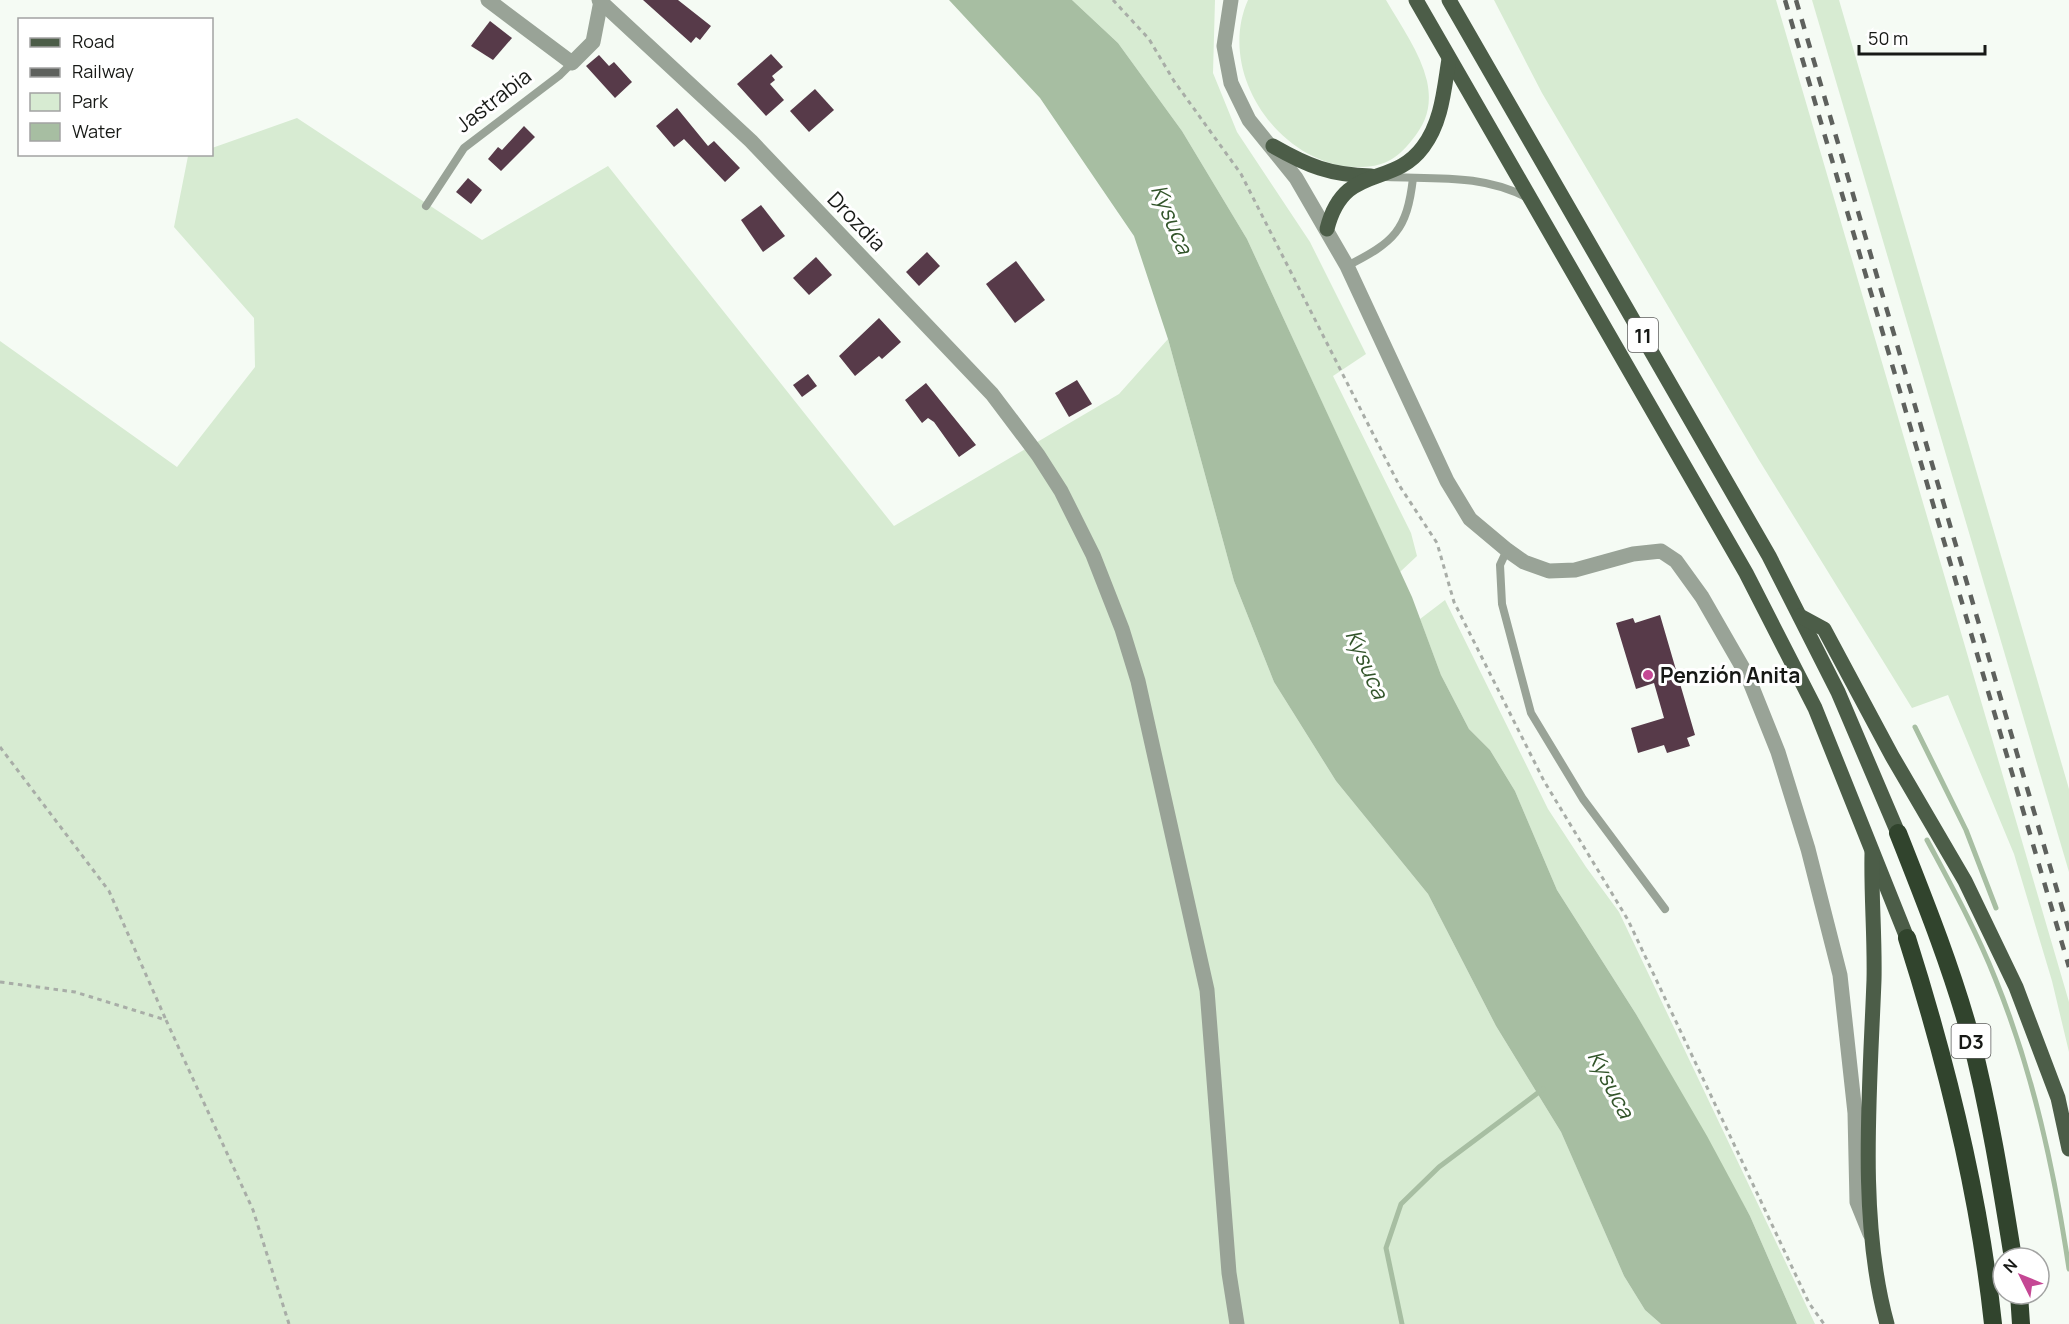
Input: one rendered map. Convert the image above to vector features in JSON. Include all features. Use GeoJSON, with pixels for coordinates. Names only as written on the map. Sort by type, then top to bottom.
{"type":"FeatureCollection","features":[{"type":"Feature","properties":{"kind":"highway","name":"D3"},"geometry":{"type":"LineString","coordinates":[[1898,833],[1933,925],[1969,1033],[1994,1137],[2011,1246]]}},
{"type":"Feature","properties":{"kind":"highway","name":"D3"},"geometry":{"type":"LineString","coordinates":[[1907,938],[1940,1042],[1964,1145],[1993,1324]]}},
{"type":"Feature","properties":{"kind":"highway"},"geometry":{"type":"LineString","coordinates":[[2020,1306],[2021,1324]]}},
{"type":"Feature","properties":{"kind":"main road","name":"11"},"geometry":{"type":"LineString","coordinates":[[1416,0],[1746,573],[1815,708],[1872,844]]}},
{"type":"Feature","properties":{"kind":"main road","name":"11"},"geometry":{"type":"LineString","coordinates":[[1449,0],[1699,432],[1800,616]]}},
{"type":"Feature","properties":{"kind":"main road"},"geometry":{"type":"LineString","coordinates":[[1327,229],[1332,208],[1339,197],[1374,177],[1404,165],[1422,148],[1434,129],[1440,110],[1449,59]]}},
{"type":"Feature","properties":{"kind":"main road"},"geometry":{"type":"LineString","coordinates":[[1273,146],[1317,169],[1341,176],[1374,177]]}},
{"type":"Feature","properties":{"kind":"main road"},"geometry":{"type":"LineString","coordinates":[[1800,616],[1824,629],[1892,756],[1965,881],[2016,987],[2058,1098],[2069,1149]]}},
{"type":"Feature","properties":{"kind":"main road","name":"D3"},"geometry":{"type":"LineString","coordinates":[[1800,616],[1838,692],[1898,833]]}},
{"type":"Feature","properties":{"kind":"main road"},"geometry":{"type":"LineString","coordinates":[[1872,844],[1874,974],[1870,1168],[1873,1239],[1880,1296],[1887,1324]]}},
{"type":"Feature","properties":{"kind":"main road","name":"D3"},"geometry":{"type":"LineString","coordinates":[[1872,844],[1907,938]]}},
{"type":"Feature","properties":{"kind":"street","name":"Jastrabia"},"geometry":{"type":"LineString","coordinates":[[488,0],[572,63],[593,42],[600,1]]}},
{"type":"Feature","properties":{"kind":"street"},"geometry":{"type":"LineString","coordinates":[[1231,0],[1224,46],[1231,83],[1249,120],[1273,146],[1296,178],[1327,229],[1347,266],[1456,500],[1470,519],[1524,562],[1549,571],[1575,570],[1633,554],[1661,551],[1676,561],[1702,597],[1748,677],[1778,752],[1808,849],[1840,975],[1855,1113],[1857,1202],[1873,1239]]}},
{"type":"Feature","properties":{"kind":"street","name":"Drozdia"},"geometry":{"type":"LineString","coordinates":[[600,1],[751,141],[992,394],[1038,455],[1061,491],[1093,555],[1122,629],[1138,681],[1207,990],[1229,1273],[1237,1324]]}},
{"type":"Feature","properties":{"kind":"lane","name":"Jastrabia"},"geometry":{"type":"LineString","coordinates":[[426,206],[464,148],[560,75],[572,63]]}},
{"type":"Feature","properties":{"kind":"lane"},"geometry":{"type":"LineString","coordinates":[[1374,177],[1482,180],[1506,186],[1531,199]]}},
{"type":"Feature","properties":{"kind":"lane"},"geometry":{"type":"LineString","coordinates":[[1347,266],[1379,249],[1397,232],[1409,210],[1413,178]]}},
{"type":"Feature","properties":{"kind":"lane"},"geometry":{"type":"LineString","coordinates":[[1507,550],[1500,565],[1502,604],[1531,713],[1583,799],[1665,909]]}},
{"type":"Feature","properties":{"kind":"path"},"geometry":{"type":"LineString","coordinates":[[1113,0],[1149,39],[1174,81],[1241,174],[1399,485],[1437,543],[1454,602],[1544,781],[1628,920],[1788,1261],[1809,1303],[1824,1324]]}},
{"type":"Feature","properties":{"kind":"path"},"geometry":{"type":"LineString","coordinates":[[0,747],[109,891],[253,1210],[289,1324]]}},
{"type":"Feature","properties":{"kind":"path"},"geometry":{"type":"LineString","coordinates":[[0,982],[75,992],[166,1020]]}},
{"type":"Feature","properties":{"kind":"green space"},"geometry":{"type":"Polygon","coordinates":[[[1072,0],[1215,0],[1213,73],[1237,132],[1310,242],[1366,354],[1333,376],[1411,533],[1417,556],[1400,572],[1247,239],[1182,131],[1118,43],[1072,0]]]}},
{"type":"Feature","properties":{"kind":"green space"},"geometry":{"type":"Polygon","coordinates":[[[1248,0],[1386,0],[1415,49],[1427,81],[1429,98],[1425,120],[1406,147],[1387,162],[1354,167],[1326,162],[1301,149],[1279,131],[1260,109],[1247,83],[1240,56],[1240,28],[1248,0]]]}},
{"type":"Feature","properties":{"kind":"green space"},"geometry":{"type":"Polygon","coordinates":[[[1494,0],[1776,0],[2069,1002],[2069,1052],[2052,981],[2014,854],[1948,695],[1912,708],[1759,460],[1542,93],[1494,0]]]}},
{"type":"Feature","properties":{"kind":"green space"},"geometry":{"type":"Polygon","coordinates":[[[1812,0],[1839,0],[2069,789],[2069,872],[1812,0]]]}},
{"type":"Feature","properties":{"kind":"green space"},"geometry":{"type":"Polygon","coordinates":[[[297,118],[482,240],[608,166],[894,526],[1119,394],[1168,339],[1234,581],[1274,682],[1336,781],[1428,894],[1496,1026],[1561,1132],[1624,1276],[1645,1310],[1661,1324],[0,1324],[0,341],[177,467],[255,367],[254,318],[174,227],[188,156],[213,156],[213,148],[297,118]]]}},
{"type":"Feature","properties":{"kind":"green space"},"geometry":{"type":"Polygon","coordinates":[[[1445,600],[1548,809],[1619,912],[1815,1324],[1797,1324],[1750,1216],[1636,1014],[1557,890],[1515,791],[1490,750],[1469,729],[1441,675],[1420,619],[1445,600]]]}},
{"type":"Feature","properties":{"kind":"water","name":"Kysuca"},"geometry":{"type":"Polygon","coordinates":[[[949,0],[1072,0],[1118,43],[1182,131],[1247,239],[1412,597],[1441,675],[1469,729],[1490,750],[1515,791],[1557,890],[1636,1014],[1707,1136],[1750,1216],[1797,1324],[1661,1324],[1645,1310],[1624,1276],[1561,1132],[1496,1026],[1428,894],[1336,781],[1274,682],[1234,581],[1168,339],[1134,236],[1040,98],[949,0]]]}},
{"type":"Feature","properties":{"kind":"building"},"geometry":{"type":"Polygon","coordinates":[[[643,0],[678,0],[711,26],[700,40],[696,37],[691,43],[643,0]]]}},
{"type":"Feature","properties":{"kind":"building"},"geometry":{"type":"Polygon","coordinates":[[[490,21],[512,38],[493,60],[471,46],[490,21]]]}},
{"type":"Feature","properties":{"kind":"building"},"geometry":{"type":"Polygon","coordinates":[[[771,54],[783,67],[772,76],[775,80],[770,84],[784,100],[766,116],[737,84],[771,54]]]}},
{"type":"Feature","properties":{"kind":"building"},"geometry":{"type":"Polygon","coordinates":[[[599,55],[609,66],[614,62],[632,82],[615,98],[586,66],[599,55]]]}},
{"type":"Feature","properties":{"kind":"building"},"geometry":{"type":"Polygon","coordinates":[[[815,89],[834,110],[809,132],[790,111],[815,89]]]}},
{"type":"Feature","properties":{"kind":"building"},"geometry":{"type":"Polygon","coordinates":[[[677,108],[708,146],[714,141],[740,168],[725,182],[684,139],[674,147],[656,126],[677,108]]]}},
{"type":"Feature","properties":{"kind":"building"},"geometry":{"type":"Polygon","coordinates":[[[524,126],[535,137],[501,171],[488,159],[498,147],[502,150],[524,126]]]}},
{"type":"Feature","properties":{"kind":"building"},"geometry":{"type":"Polygon","coordinates":[[[468,178],[482,190],[471,204],[456,192],[468,178]]]}},
{"type":"Feature","properties":{"kind":"building"},"geometry":{"type":"Polygon","coordinates":[[[761,205],[785,236],[763,252],[741,220],[761,205]]]}},
{"type":"Feature","properties":{"kind":"building"},"geometry":{"type":"Polygon","coordinates":[[[927,252],[940,266],[919,286],[906,272],[927,252]]]}},
{"type":"Feature","properties":{"kind":"building"},"geometry":{"type":"Polygon","coordinates":[[[816,257],[832,275],[809,295],[793,278],[816,257]]]}},
{"type":"Feature","properties":{"kind":"building"},"geometry":{"type":"Polygon","coordinates":[[[1016,261],[1045,300],[1015,323],[986,284],[1016,261]]]}},
{"type":"Feature","properties":{"kind":"building"},"geometry":{"type":"Polygon","coordinates":[[[879,318],[901,342],[882,359],[879,356],[855,376],[839,356],[879,318]]]}},
{"type":"Feature","properties":{"kind":"building"},"geometry":{"type":"Polygon","coordinates":[[[808,374],[817,386],[802,397],[793,385],[808,374]]]}},
{"type":"Feature","properties":{"kind":"building"},"geometry":{"type":"Polygon","coordinates":[[[1077,380],[1092,404],[1069,417],[1055,393],[1077,380]]]}},
{"type":"Feature","properties":{"kind":"building"},"geometry":{"type":"Polygon","coordinates":[[[926,383],[976,445],[959,457],[934,422],[928,418],[922,423],[905,400],[926,383]]]}},
{"type":"Feature","properties":{"kind":"building"},"geometry":{"type":"Polygon","coordinates":[[[1660,615],[1695,735],[1687,738],[1690,746],[1667,753],[1664,745],[1638,753],[1631,728],[1664,718],[1654,683],[1636,689],[1616,623],[1633,618],[1635,623],[1660,615]]]}},
{"type":"Feature","properties":{"kind":"waterway"},"geometry":{"type":"LineString","coordinates":[[1915,727],[1966,830],[1996,908]]}},
{"type":"Feature","properties":{"kind":"waterway"},"geometry":{"type":"LineString","coordinates":[[1927,840],[1980,943],[2020,1049],[2041,1121],[2069,1269]]}},
{"type":"Feature","properties":{"kind":"waterway"},"geometry":{"type":"LineString","coordinates":[[1402,1324],[1386,1248],[1401,1204],[1439,1167],[1543,1089]]}},
{"type":"Feature","properties":{"kind":"railway"},"geometry":{"type":"LineString","coordinates":[[1785,0],[2069,967]]}},
{"type":"Feature","properties":{"kind":"railway"},"geometry":{"type":"LineString","coordinates":[[1796,0],[2069,931]]}},
{"type":"Feature","properties":{"kind":"place","name":"Penzión Anita"},"geometry":{"type":"Point","coordinates":[1648,675]}}]}
